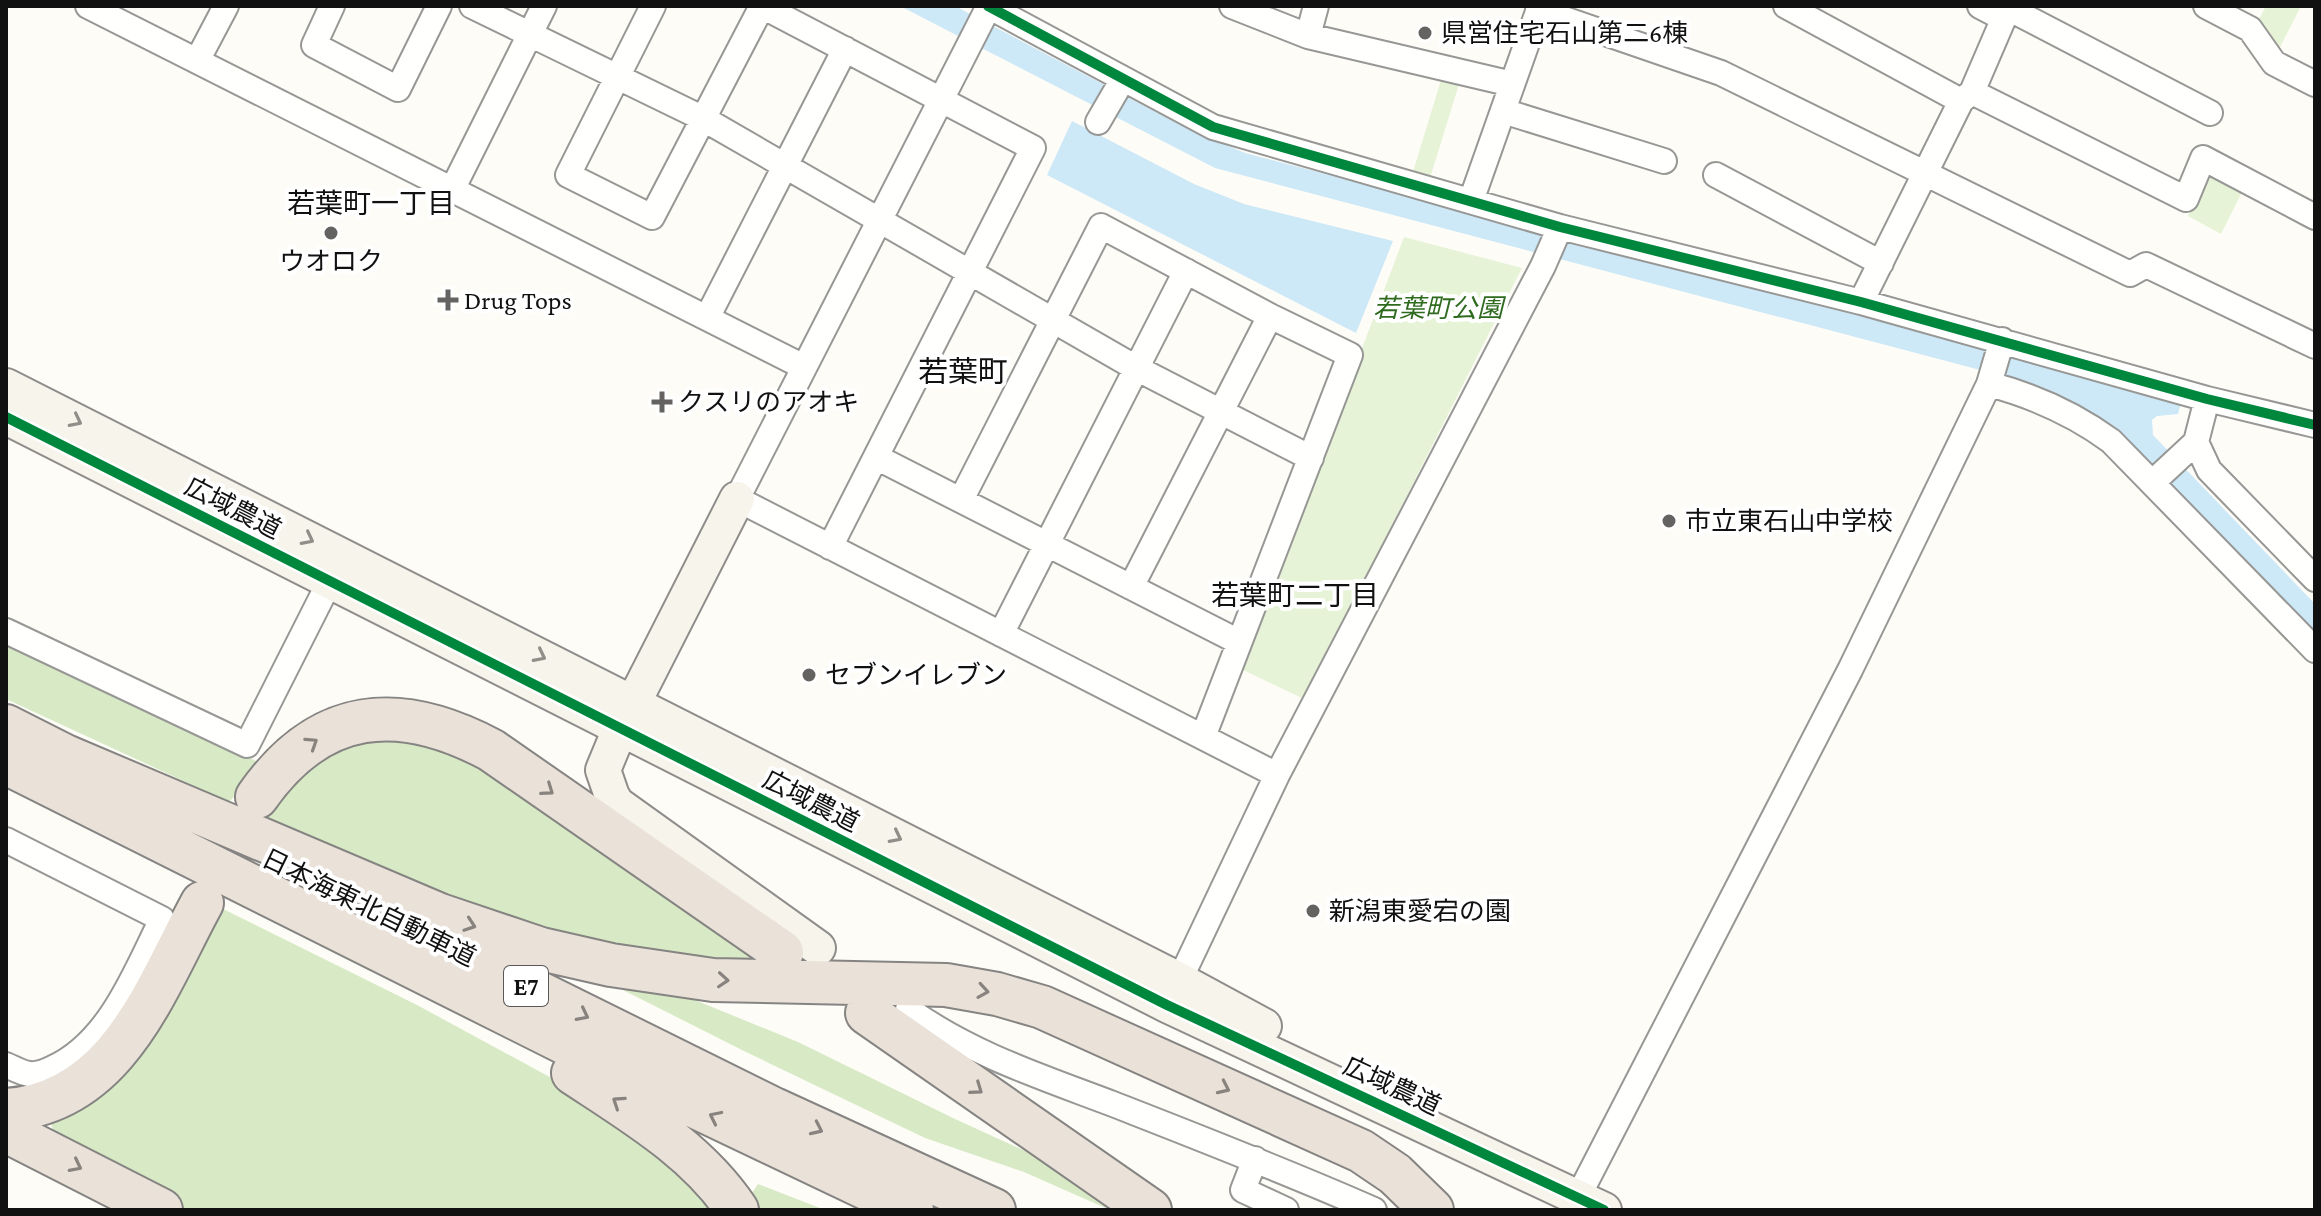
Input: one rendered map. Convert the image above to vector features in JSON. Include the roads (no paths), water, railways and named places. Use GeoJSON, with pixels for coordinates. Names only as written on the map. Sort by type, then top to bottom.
{"type":"FeatureCollection","features":[{"type":"Feature","properties":{"kind":"highway"},"geometry":{"type":"LineString","coordinates":[[257,797],[285,763],[328,733],[379,718],[430,723],[460,733],[491,750],[800,950]]}},
{"type":"Feature","properties":{"kind":"highway","name":"日本海東北自動車道"},"geometry":{"type":"LineString","coordinates":[[6,726],[58,771],[652,1087],[912,1210]]}},
{"type":"Feature","properties":{"kind":"highway","name":"日本海東北自動車道"},"geometry":{"type":"LineString","coordinates":[[6,763],[58,771],[994,1210]]}},
{"type":"Feature","properties":{"kind":"highway"},"geometry":{"type":"LineString","coordinates":[[58,771],[226,891],[558,1062],[636,1114],[685,1152],[725,1192],[737,1210]]}},
{"type":"Feature","properties":{"kind":"highway"},"geometry":{"type":"LineString","coordinates":[[58,771],[440,915],[541,949],[611,965],[713,980],[946,985],[997,994],[1042,1007],[1361,1151],[1395,1174],[1432,1210]]}},
{"type":"Feature","properties":{"kind":"highway"},"geometry":{"type":"LineString","coordinates":[[6,1110],[54,1100],[96,1075],[136,1026],[202,903]]}},
{"type":"Feature","properties":{"kind":"highway"},"geometry":{"type":"LineString","coordinates":[[867,1013],[1150,1210]]}},
{"type":"Feature","properties":{"kind":"highway"},"geometry":{"type":"LineString","coordinates":[[6,1131],[161,1210]]}},
{"type":"Feature","properties":{"kind":"street"},"geometry":{"type":"LineString","coordinates":[[197,61],[226,6]]}},
{"type":"Feature","properties":{"kind":"street"},"geometry":{"type":"LineString","coordinates":[[332,6],[314,45],[398,89],[439,6]]}},
{"type":"Feature","properties":{"kind":"street"},"geometry":{"type":"LineString","coordinates":[[472,6],[702,118],[1136,368],[1311,458]]}},
{"type":"Feature","properties":{"kind":"street"},"geometry":{"type":"LineString","coordinates":[[452,190],[544,6]]}},
{"type":"Feature","properties":{"kind":"street"},"geometry":{"type":"LineString","coordinates":[[653,6],[568,175],[652,217],[762,6],[1033,148],[830,547]]}},
{"type":"Feature","properties":{"kind":"street"},"geometry":{"type":"LineString","coordinates":[[800,950],[617,804],[603,770],[627,716],[989,6],[1213,127],[1560,227],[1861,302],[2001,344],[2315,425]]}},
{"type":"Feature","properties":{"kind":"street"},"geometry":{"type":"LineString","coordinates":[[1232,6],[1308,36],[1512,84]]}},
{"type":"Feature","properties":{"kind":"street"},"geometry":{"type":"LineString","coordinates":[[1308,36],[1316,6]]}},
{"type":"Feature","properties":{"kind":"street"},"geometry":{"type":"LineString","coordinates":[[1786,6],[1967,96],[2186,199],[2203,158],[2315,217]]}},
{"type":"Feature","properties":{"kind":"street"},"geometry":{"type":"LineString","coordinates":[[1980,6],[2007,11],[2210,113]]}},
{"type":"Feature","properties":{"kind":"street"},"geometry":{"type":"LineString","coordinates":[[2206,6],[2250,29],[2274,63],[2315,84]]}},
{"type":"Feature","properties":{"kind":"street"},"geometry":{"type":"LineString","coordinates":[[1471,201],[1539,8],[1721,73],[2130,274],[2146,265],[2315,346]]}},
{"type":"Feature","properties":{"kind":"street"},"geometry":{"type":"LineString","coordinates":[[100,9],[804,367]]}},
{"type":"Feature","properties":{"kind":"street"},"geometry":{"type":"LineString","coordinates":[[1861,302],[2007,11]]}},
{"type":"Feature","properties":{"kind":"street"},"geometry":{"type":"LineString","coordinates":[[707,318],[845,49]]}},
{"type":"Feature","properties":{"kind":"street"},"geometry":{"type":"LineString","coordinates":[[1098,122],[1123,79]]}},
{"type":"Feature","properties":{"kind":"street"},"geometry":{"type":"LineString","coordinates":[[1503,111],[1664,161]]}},
{"type":"Feature","properties":{"kind":"street"},"geometry":{"type":"LineString","coordinates":[[1716,175],[1881,263]]}},
{"type":"Feature","properties":{"kind":"street"},"geometry":{"type":"LineString","coordinates":[[961,500],[1101,226],[1350,355],[1203,737]]}},
{"type":"Feature","properties":{"kind":"street"},"geometry":{"type":"LineString","coordinates":[[1173,992],[1277,775],[1560,227]]}},
{"type":"Feature","properties":{"kind":"street"},"geometry":{"type":"LineString","coordinates":[[1001,634],[1186,271]]}},
{"type":"Feature","properties":{"kind":"street"},"geometry":{"type":"LineString","coordinates":[[1131,587],[1270,316]]}},
{"type":"Feature","properties":{"kind":"street"},"geometry":{"type":"LineString","coordinates":[[1585,1206],[1990,380],[2001,344]]}},
{"type":"Feature","properties":{"kind":"street"},"geometry":{"type":"LineString","coordinates":[[1990,380],[2038,398],[2090,425],[2111,441],[2156,480],[2315,650]]}},
{"type":"Feature","properties":{"kind":"street","name":"広域農道"},"geometry":{"type":"LineString","coordinates":[[6,386],[336,569]]}},
{"type":"Feature","properties":{"kind":"street"},"geometry":{"type":"LineString","coordinates":[[2156,480],[2187,449],[2207,399]]}},
{"type":"Feature","properties":{"kind":"street","name":"広域農道"},"geometry":{"type":"LineString","coordinates":[[6,417],[336,569],[1173,992],[1585,1206]]}},
{"type":"Feature","properties":{"kind":"street"},"geometry":{"type":"LineString","coordinates":[[2187,449],[2315,579]]}},
{"type":"Feature","properties":{"kind":"street"},"geometry":{"type":"LineString","coordinates":[[876,457],[1239,642]]}},
{"type":"Feature","properties":{"kind":"street"},"geometry":{"type":"LineString","coordinates":[[737,499],[1277,775]]}},
{"type":"Feature","properties":{"kind":"street"},"geometry":{"type":"LineString","coordinates":[[6,631],[247,745],[336,569]]}},
{"type":"Feature","properties":{"kind":"street"},"geometry":{"type":"LineString","coordinates":[[6,840],[162,919],[126,992],[99,1032],[72,1059],[31,1075],[6,1065]]}},
{"type":"Feature","properties":{"kind":"street"},"geometry":{"type":"LineString","coordinates":[[908,1009],[952,1037],[1004,1063],[1255,1159],[1374,1210]]}},
{"type":"Feature","properties":{"kind":"street"},"geometry":{"type":"LineString","coordinates":[[1255,1159],[1243,1190],[1286,1210]]}},
{"type":"Feature","properties":{"kind":"water"},"geometry":{"type":"Polygon","coordinates":[[[900,6],[955,6],[1188,129],[1245,153],[1991,348],[2181,403],[2178,414],[2157,416],[2152,420],[2153,435],[2315,604],[2315,637],[2127,444],[1984,371],[1215,168],[900,6]]]}},
{"type":"Feature","properties":{"kind":"water"},"geometry":{"type":"Polygon","coordinates":[[[1072,121],[1194,184],[1244,204],[1393,241],[1356,333],[1047,175],[1072,121]]]}},
{"type":"Feature","properties":{"kind":"place","name":"県営住宅石山第二6棟"},"geometry":{"type":"Point","coordinates":[1425,33]}},
{"type":"Feature","properties":{"kind":"place","name":"ウオロク"},"geometry":{"type":"Point","coordinates":[331,233]}},
{"type":"Feature","properties":{"kind":"place","name":"Drug Tops"},"geometry":{"type":"Point","coordinates":[448,300]}},
{"type":"Feature","properties":{"kind":"place","name":"クスリのアオキ"},"geometry":{"type":"Point","coordinates":[662,402]}},
{"type":"Feature","properties":{"kind":"place","name":"市立東石山中学校"},"geometry":{"type":"Point","coordinates":[1669,521]}},
{"type":"Feature","properties":{"kind":"place","name":"セブンイレブン"},"geometry":{"type":"Point","coordinates":[809,675]}},
{"type":"Feature","properties":{"kind":"place","name":"新潟東愛宕の園"},"geometry":{"type":"Point","coordinates":[1313,911]}},
{"type":"Feature","properties":{"kind":"district","name":"若葉町一丁目"},"geometry":{"type":"Point","coordinates":[371,203]}},
{"type":"Feature","properties":{"kind":"district","name":"若葉町"},"geometry":{"type":"Point","coordinates":[963,371]}},
{"type":"Feature","properties":{"kind":"district","name":"若葉町二丁目"},"geometry":{"type":"Point","coordinates":[1295,595]}},
{"type":"Feature","properties":{"kind":"park label","name":"若葉町公園"},"geometry":{"type":"Point","coordinates":[1438,308]}}]}
